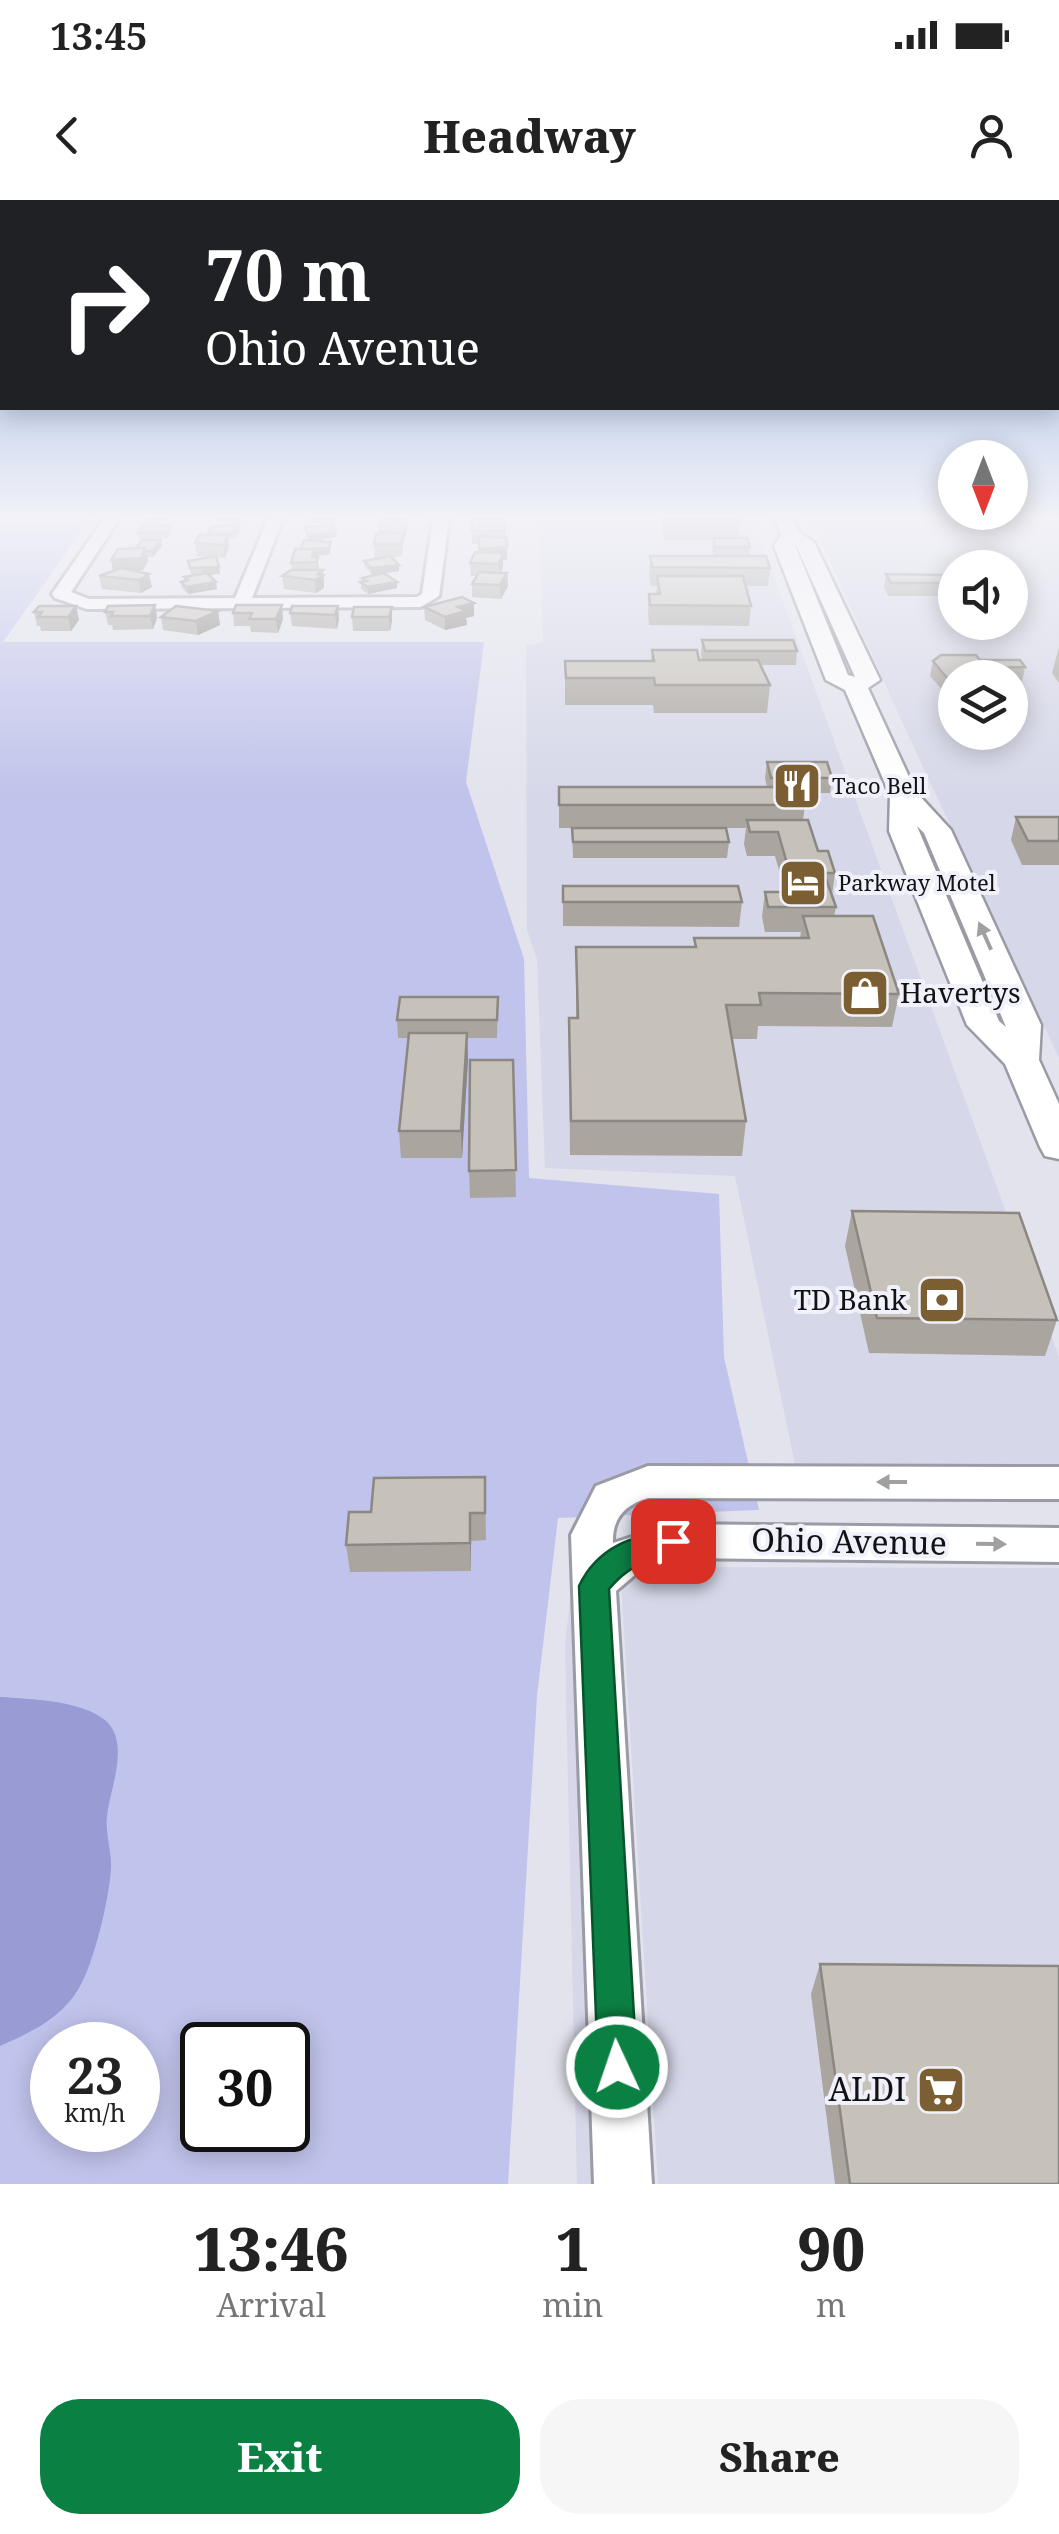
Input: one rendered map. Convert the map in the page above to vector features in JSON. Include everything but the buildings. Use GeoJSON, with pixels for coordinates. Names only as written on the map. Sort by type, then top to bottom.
{"type":"FeatureCollection","features":[{"type":"Feature","properties":{"kind":"main road"},"geometry":{"type":"LineString","coordinates":[[810,612],[838,680],[854,684],[904,796],[903,831],[984,1024],[1021,1060],[1059,1147]]}},
{"type":"Feature","properties":{"kind":"street","name":"Ohio Avenue"},"geometry":{"type":"LineString","coordinates":[[594,1586],[592,1535],[598,1510],[617,1491],[648,1482],[1059,1483]]}},
{"type":"Feature","properties":{"kind":"street","name":"Ohio Avenue"},"geometry":{"type":"LineString","coordinates":[[594,1586],[614,1562],[638,1547],[673,1541],[1059,1545]]}},
{"type":"Feature","properties":{"kind":"street"},"geometry":{"type":"LineString","coordinates":[[594,1586],[623,2184]]}},
{"type":"Feature","properties":{"kind":"shaded area"},"geometry":{"type":"Polygon","coordinates":[[[0,612],[25,612],[3,642],[484,642],[466,782],[524,959],[529,1178],[719,1194],[724,1357],[759,1510],[558,1518],[537,1696],[508,2184],[0,2184],[0,612]]]}},
{"type":"Feature","properties":{"kind":"shaded area"},"geometry":{"type":"Polygon","coordinates":[[[542,612],[787,612],[1059,1357],[1059,1469],[796,1469],[735,1176],[545,1168],[537,959],[527,930],[526,646],[543,642],[542,612]]]}},
{"type":"Feature","properties":{"kind":"shaded area"},"geometry":{"type":"Polygon","coordinates":[[[853,612],[938,612],[938,640],[1028,640],[1028,612],[1059,612],[1059,1058],[853,612]]]}},
{"type":"Feature","properties":{"kind":"shaded area"},"geometry":{"type":"Polygon","coordinates":[[[574,1562],[597,2184],[577,2184],[565,1646],[574,1562]]]}},
{"type":"Feature","properties":{"kind":"shaded area"},"geometry":{"type":"Polygon","coordinates":[[[620,1567],[1059,1568],[1059,2184],[658,2184],[620,1567]]]}},
{"type":"Feature","properties":{"kind":"shaded area"},"geometry":{"type":"Polygon","coordinates":[[[0,1697],[54,1702],[94,1713],[113,1729],[118,1753],[107,1816],[110,1882],[85,1977],[72,1999],[54,2016],[45,2022],[30,2022],[30,2032],[0,2046],[0,1697]]]}},
{"type":"Feature","properties":{"kind":"place","name":"Taco Bell"},"geometry":{"type":"Point","coordinates":[797,786]}},
{"type":"Feature","properties":{"kind":"place","name":"Parkway Motel"},"geometry":{"type":"Point","coordinates":[803,883]}},
{"type":"Feature","properties":{"kind":"place","name":"Havertys"},"geometry":{"type":"Point","coordinates":[865,993]}},
{"type":"Feature","properties":{"kind":"place","name":"TD Bank"},"geometry":{"type":"Point","coordinates":[942,1300]}},
{"type":"Feature","properties":{"kind":"place","name":"ALDI"},"geometry":{"type":"Point","coordinates":[941,2090]}},
{"type":"Feature","properties":{"kind":"route"},"geometry":{"type":"LineString","coordinates":[[617,2067],[594,1586],[614,1562],[638,1547],[673,1541]]}}]}
